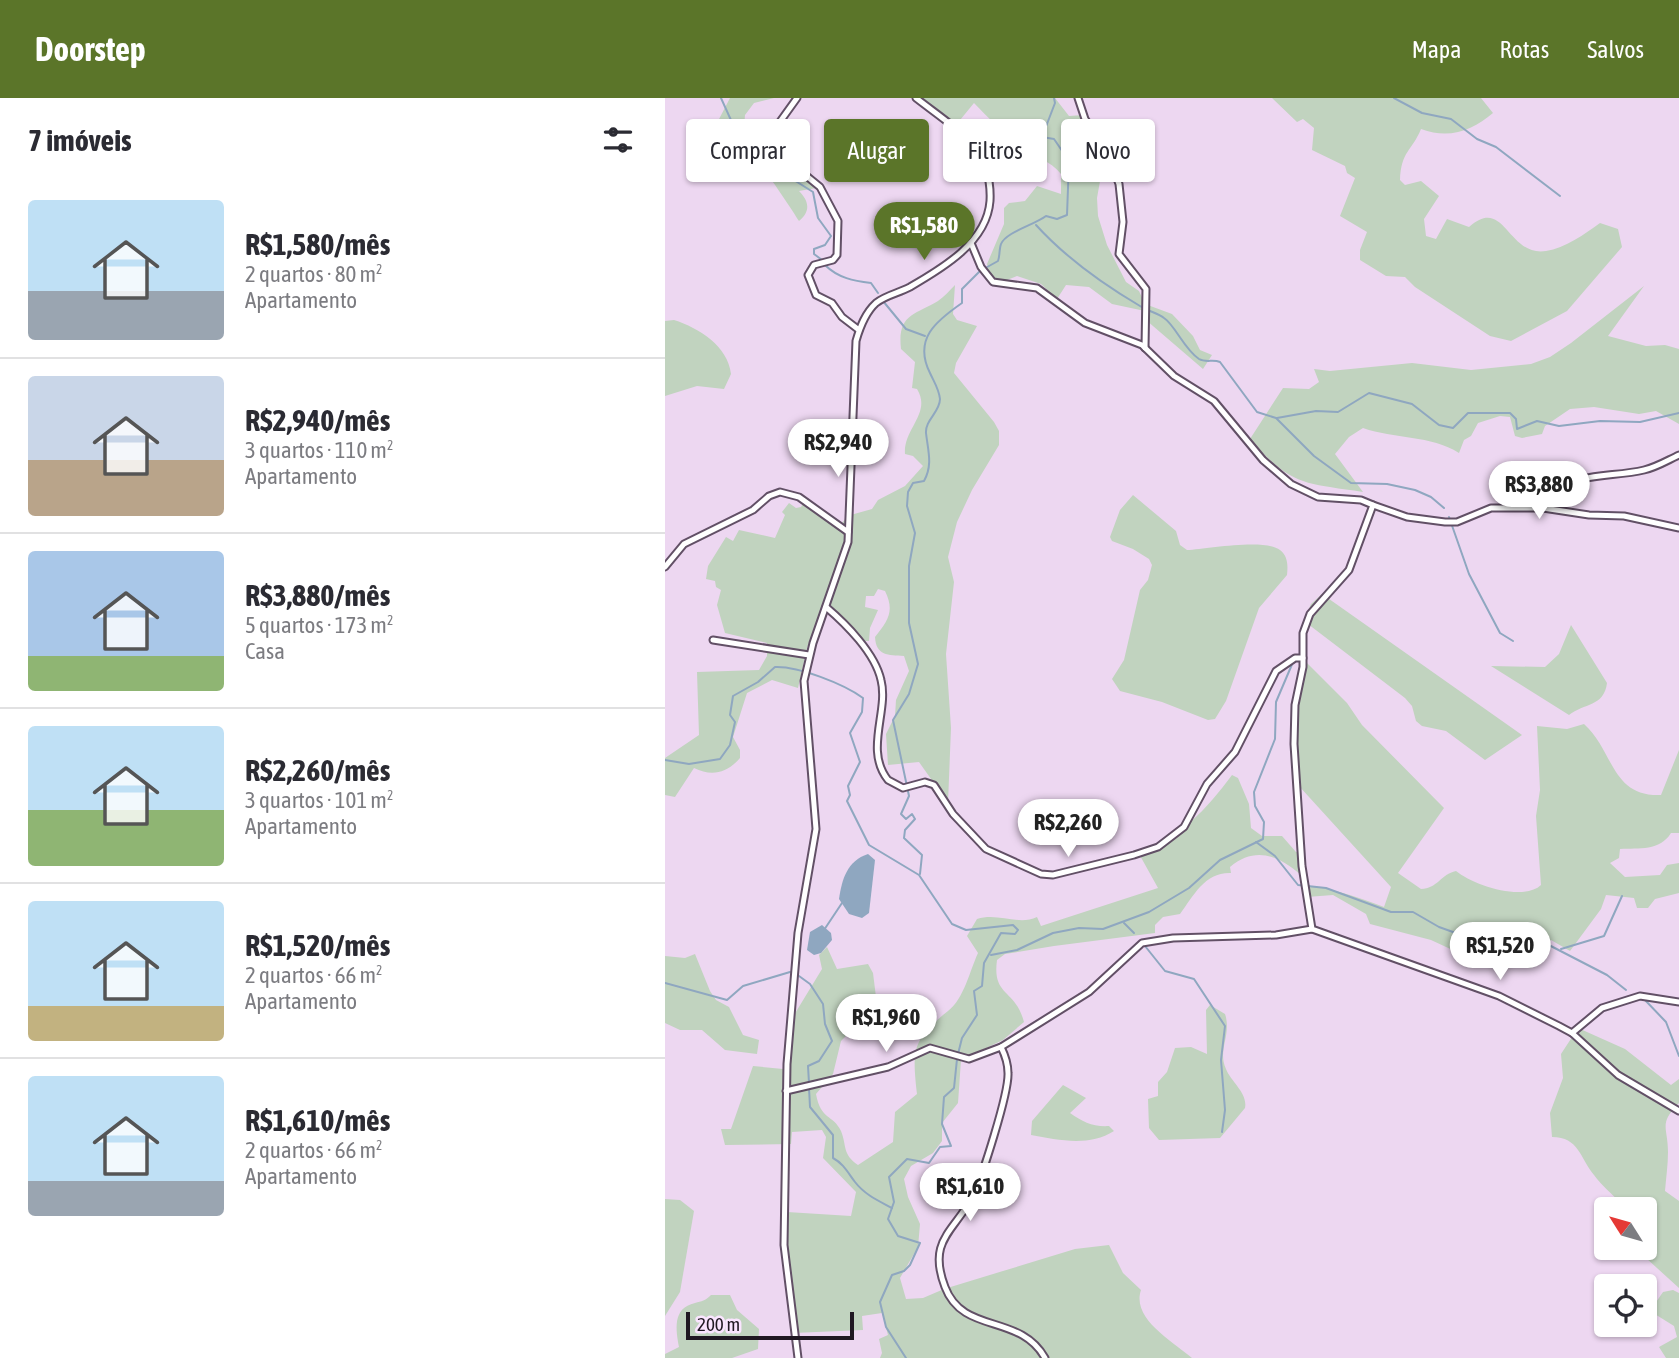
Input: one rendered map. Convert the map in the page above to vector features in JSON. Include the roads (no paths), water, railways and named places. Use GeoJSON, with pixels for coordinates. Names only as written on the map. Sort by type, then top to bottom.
{"type":"FeatureCollection","features":[{"type":"Feature","properties":{"kind":"street"},"geometry":{"type":"LineString","coordinates":[[797,98],[769,137],[766,152],[818,183],[836,216],[837,256],[811,268],[808,271],[809,283],[818,297],[832,303],[842,317],[859,330]]}},
{"type":"Feature","properties":{"kind":"street"},"geometry":{"type":"LineString","coordinates":[[798,1358],[784,1245],[786,1091],[795,958],[816,829],[804,681],[809,655],[845,555],[854,354],[865,317],[879,301],[909,288],[971,243],[979,235],[988,214],[989,178],[984,160],[975,147],[916,98]]}},
{"type":"Feature","properties":{"kind":"street"},"geometry":{"type":"LineString","coordinates":[[1078,98],[1085,120],[1107,152],[1117,174],[1123,217],[1119,254],[1146,289],[1145,348]]}},
{"type":"Feature","properties":{"kind":"street"},"geometry":{"type":"LineString","coordinates":[[971,243],[985,274],[995,283],[1037,288],[1085,323],[1145,348],[1174,376],[1214,401],[1263,460],[1291,484],[1318,496],[1361,500],[1407,517],[1451,522],[1492,508],[1543,508],[1589,515],[1625,516],[1679,528]]}},
{"type":"Feature","properties":{"kind":"street"},"geometry":{"type":"LineString","coordinates":[[1543,508],[1552,494],[1574,479],[1642,471],[1679,455]]}},
{"type":"Feature","properties":{"kind":"street"},"geometry":{"type":"LineString","coordinates":[[665,567],[684,544],[753,510],[769,496],[780,492],[799,497],[848,531]]}},
{"type":"Feature","properties":{"kind":"street"},"geometry":{"type":"LineString","coordinates":[[1312,929],[1305,886],[1294,744],[1295,705],[1306,621],[1349,570],[1373,505]]}},
{"type":"Feature","properties":{"kind":"street"},"geometry":{"type":"LineString","coordinates":[[826,607],[867,652],[880,676],[878,758],[888,780],[904,788],[925,782],[934,785],[953,814],[986,849],[1049,875],[1147,851],[1184,827],[1207,784],[1239,746],[1276,671],[1295,658],[1303,659]]}},
{"type":"Feature","properties":{"kind":"street"},"geometry":{"type":"LineString","coordinates":[[713,640],[809,655]]}},
{"type":"Feature","properties":{"kind":"street"},"geometry":{"type":"LineString","coordinates":[[786,1091],[896,1064],[930,1048],[965,1058],[1001,1047],[1089,992],[1142,943],[1173,938],[1276,935],[1312,929],[1499,996],[1572,1033],[1618,1075],[1679,1111]]}},
{"type":"Feature","properties":{"kind":"street"},"geometry":{"type":"LineString","coordinates":[[1572,1033],[1602,1008],[1640,996],[1679,1002]]}},
{"type":"Feature","properties":{"kind":"street"},"geometry":{"type":"LineString","coordinates":[[1001,1047],[1008,1071],[1006,1092],[974,1193],[942,1240],[940,1269],[947,1293],[965,1313],[978,1321],[1019,1331],[1031,1340],[1045,1358]]}},
{"type":"Feature","properties":{"kind":"water"},"geometry":{"type":"Polygon","coordinates":[[[868,854],[875,860],[869,913],[862,918],[849,914],[839,899],[850,866],[868,854]]]}},
{"type":"Feature","properties":{"kind":"water"},"geometry":{"type":"Polygon","coordinates":[[[822,925],[831,933],[832,940],[821,953],[814,955],[807,950],[810,932],[822,925]]]}},
{"type":"Feature","properties":{"kind":"waterway"},"geometry":{"type":"LineString","coordinates":[[721,98],[735,129],[751,153],[813,192],[818,218],[831,236],[825,245],[814,249],[814,254],[822,260]]}},
{"type":"Feature","properties":{"kind":"waterway"},"geometry":{"type":"LineString","coordinates":[[920,874],[922,855],[904,838],[905,830],[915,819],[912,814],[906,819],[901,814],[909,796],[893,720],[909,694],[918,664],[909,623],[909,566],[915,533],[907,506],[908,492],[913,483],[924,481],[927,475],[929,458],[926,428],[938,408],[940,399],[925,361],[924,350],[936,324],[962,303],[962,289],[980,271],[998,261],[1000,246],[1004,240],[1046,216],[1057,219],[1067,215],[1069,161],[1054,139],[1042,137],[1055,103],[1054,98]]}},
{"type":"Feature","properties":{"kind":"waterway"},"geometry":{"type":"LineString","coordinates":[[1394,98],[1422,113],[1451,119],[1477,139],[1496,147],[1560,196]]}},
{"type":"Feature","properties":{"kind":"waterway"},"geometry":{"type":"LineString","coordinates":[[1036,225],[1059,248],[1098,279],[1164,318],[1199,359],[1220,362],[1257,412],[1276,418],[1314,456],[1351,483],[1387,484],[1415,490],[1431,497],[1444,508]]}},
{"type":"Feature","properties":{"kind":"waterway"},"geometry":{"type":"LineString","coordinates":[[825,265],[847,278],[871,283],[878,293]]}},
{"type":"Feature","properties":{"kind":"waterway"},"geometry":{"type":"LineString","coordinates":[[883,301],[906,329],[925,336]]}},
{"type":"Feature","properties":{"kind":"waterway"},"geometry":{"type":"LineString","coordinates":[[1277,418],[1316,411],[1338,412],[1369,393],[1412,404],[1439,425],[1453,428],[1468,413],[1510,413],[1516,419],[1517,429],[1537,421],[1559,426],[1600,421],[1640,422],[1679,413]]}},
{"type":"Feature","properties":{"kind":"waterway"},"geometry":{"type":"LineString","coordinates":[[1449,517],[1469,574],[1500,633],[1513,641]]}},
{"type":"Feature","properties":{"kind":"waterway"},"geometry":{"type":"LineString","coordinates":[[991,955],[1017,950],[1053,933],[1079,928],[1103,929],[1149,912],[1189,888],[1220,860],[1263,839],[1264,822],[1255,806],[1254,792],[1275,739],[1276,702],[1293,662]]}},
{"type":"Feature","properties":{"kind":"waterway"},"geometry":{"type":"LineString","coordinates":[[665,760],[689,764],[720,759],[730,745],[735,722],[730,715],[733,696],[758,682],[775,667],[796,669],[821,677],[863,698],[862,712],[850,733],[860,762],[848,786],[850,795],[847,801],[869,845],[919,875],[952,924],[966,930],[1013,925],[1018,930],[1015,934],[1001,933],[984,963],[982,986],[974,991],[977,1015],[962,1038],[958,1054]]}},
{"type":"Feature","properties":{"kind":"waterway"},"geometry":{"type":"LineString","coordinates":[[1256,842],[1275,856],[1298,885],[1326,888],[1391,912],[1413,912],[1439,927],[1492,946],[1517,951],[1545,943],[1607,975],[1626,990]]}},
{"type":"Feature","properties":{"kind":"waterway"},"geometry":{"type":"LineString","coordinates":[[1561,949],[1604,936],[1622,896]]}},
{"type":"Feature","properties":{"kind":"waterway"},"geometry":{"type":"LineString","coordinates":[[824,930],[842,903]]}},
{"type":"Feature","properties":{"kind":"waterway"},"geometry":{"type":"LineString","coordinates":[[1124,923],[1134,933]]}},
{"type":"Feature","properties":{"kind":"waterway"},"geometry":{"type":"LineString","coordinates":[[1145,946],[1165,971],[1194,979],[1225,1026],[1221,1060],[1225,1110],[1222,1132]]}},
{"type":"Feature","properties":{"kind":"waterway"},"geometry":{"type":"LineString","coordinates":[[665,983],[727,1000],[743,986],[790,972]]}},
{"type":"Feature","properties":{"kind":"waterway"},"geometry":{"type":"LineString","coordinates":[[799,976],[810,984],[823,1004],[825,1024],[832,1041],[819,1061],[808,1066],[809,1083]]}},
{"type":"Feature","properties":{"kind":"waterway"},"geometry":{"type":"LineString","coordinates":[[1644,999],[1666,1022],[1679,1056]]}},
{"type":"Feature","properties":{"kind":"waterway"},"geometry":{"type":"LineString","coordinates":[[906,1358],[886,1327],[880,1302],[892,1275],[904,1271],[910,1265],[920,1243],[898,1236],[888,1219],[894,1202],[889,1177],[907,1159],[929,1163],[940,1147],[951,1146],[942,1124],[944,1097],[954,1088],[957,1059]]}},
{"type":"Feature","properties":{"kind":"waterway"},"geometry":{"type":"LineString","coordinates":[[809,1088],[810,1107],[833,1135],[833,1158],[863,1191],[892,1208]]}}]}
